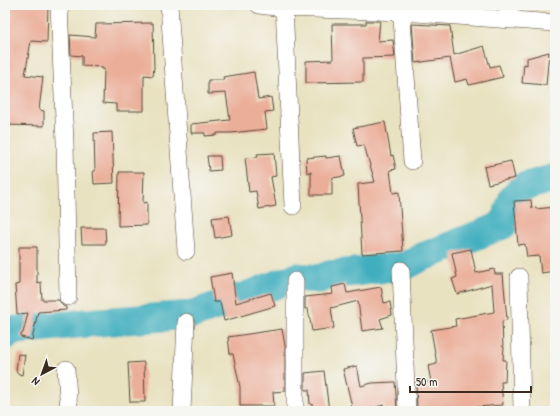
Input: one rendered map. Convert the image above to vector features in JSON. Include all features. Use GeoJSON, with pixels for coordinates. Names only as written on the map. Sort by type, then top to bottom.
{"type":"FeatureCollection","features":[{"type":"Feature","properties":{"kind":"street"},"geometry":{"type":"LineString","coordinates":[[59,5],[65,142],[68,297]]}},
{"type":"Feature","properties":{"kind":"street"},"geometry":{"type":"LineString","coordinates":[[169,5],[186,251]]}},
{"type":"Feature","properties":{"kind":"street"},"geometry":{"type":"LineString","coordinates":[[259,5],[510,12],[555,23]]}},
{"type":"Feature","properties":{"kind":"street"},"geometry":{"type":"LineString","coordinates":[[284,6],[293,206]]}},
{"type":"Feature","properties":{"kind":"street"},"geometry":{"type":"LineString","coordinates":[[402,8],[412,161]]}},
{"type":"Feature","properties":{"kind":"street"},"geometry":{"type":"LineString","coordinates":[[401,270],[406,411]]}},
{"type":"Feature","properties":{"kind":"street"},"geometry":{"type":"LineString","coordinates":[[519,277],[522,411]]}},
{"type":"Feature","properties":{"kind":"street"},"geometry":{"type":"LineString","coordinates":[[295,281],[295,411]]}},
{"type":"Feature","properties":{"kind":"street"},"geometry":{"type":"LineString","coordinates":[[182,411],[186,322]]}},
{"type":"Feature","properties":{"kind":"street"},"geometry":{"type":"LineString","coordinates":[[66,369],[69,411]]}},
{"type":"Feature","properties":{"kind":"building"},"geometry":{"type":"Polygon","coordinates":[[[6,5],[48,5],[47,42],[31,41],[25,75],[43,77],[39,110],[44,111],[44,126],[5,125],[6,5]]]}},
{"type":"Feature","properties":{"kind":"building"},"geometry":{"type":"Polygon","coordinates":[[[366,21],[380,21],[378,41],[393,40],[395,57],[363,58],[363,82],[306,83],[306,61],[333,60],[332,24],[366,24],[366,21]]]}},
{"type":"Feature","properties":{"kind":"building"},"geometry":{"type":"Polygon","coordinates":[[[153,23],[154,67],[153,76],[144,75],[144,111],[116,111],[116,104],[103,103],[104,69],[101,69],[102,67],[82,66],[82,56],[71,55],[70,35],[95,37],[96,24],[153,23]]]}},
{"type":"Feature","properties":{"kind":"building"},"geometry":{"type":"Polygon","coordinates":[[[412,24],[450,26],[454,55],[484,46],[490,67],[499,65],[503,77],[469,85],[467,79],[455,82],[450,58],[415,63],[412,24]]]}},
{"type":"Feature","properties":{"kind":"building"},"geometry":{"type":"Polygon","coordinates":[[[549,52],[546,85],[522,83],[524,64],[527,65],[527,58],[549,52]]]}},
{"type":"Feature","properties":{"kind":"building"},"geometry":{"type":"Polygon","coordinates":[[[254,72],[258,99],[271,97],[273,111],[265,112],[267,129],[217,133],[217,135],[205,136],[205,133],[191,133],[191,124],[230,120],[226,93],[208,94],[208,80],[224,80],[223,77],[254,72]]]}},
{"type":"Feature","properties":{"kind":"building"},"geometry":{"type":"Polygon","coordinates":[[[385,122],[391,156],[393,155],[396,169],[390,170],[393,193],[399,192],[403,251],[362,254],[358,184],[375,182],[364,145],[357,146],[353,128],[385,122]]]}},
{"type":"Feature","properties":{"kind":"building"},"geometry":{"type":"Polygon","coordinates":[[[112,132],[114,183],[94,184],[94,133],[112,132]]]}},
{"type":"Feature","properties":{"kind":"building"},"geometry":{"type":"Polygon","coordinates":[[[274,153],[276,176],[271,177],[276,206],[259,209],[256,191],[249,192],[245,158],[258,157],[257,154],[274,153]]]}},
{"type":"Feature","properties":{"kind":"building"},"geometry":{"type":"Polygon","coordinates":[[[207,156],[220,156],[221,170],[209,171],[207,156]]]}},
{"type":"Feature","properties":{"kind":"building"},"geometry":{"type":"Polygon","coordinates":[[[326,156],[326,158],[341,156],[345,176],[332,178],[332,195],[311,195],[311,172],[307,173],[306,158],[326,156]]]}},
{"type":"Feature","properties":{"kind":"building"},"geometry":{"type":"Polygon","coordinates":[[[511,161],[515,178],[488,184],[484,167],[511,161]]]}},
{"type":"Feature","properties":{"kind":"building"},"geometry":{"type":"Polygon","coordinates":[[[119,172],[144,172],[143,203],[147,202],[147,225],[118,226],[119,172]]]}},
{"type":"Feature","properties":{"kind":"building"},"geometry":{"type":"Polygon","coordinates":[[[531,200],[532,208],[555,207],[555,271],[541,273],[539,256],[527,257],[525,244],[518,245],[514,201],[531,200]]]}},
{"type":"Feature","properties":{"kind":"building"},"geometry":{"type":"Polygon","coordinates":[[[229,216],[232,235],[215,238],[212,218],[229,216]]]}},
{"type":"Feature","properties":{"kind":"building"},"geometry":{"type":"Polygon","coordinates":[[[81,228],[105,228],[106,244],[82,244],[81,228]]]}},
{"type":"Feature","properties":{"kind":"building"},"geometry":{"type":"Polygon","coordinates":[[[19,247],[37,247],[37,283],[41,282],[42,300],[59,300],[63,306],[66,307],[66,310],[38,312],[32,340],[21,337],[28,313],[17,314],[15,285],[19,284],[19,247]]]}},
{"type":"Feature","properties":{"kind":"building"},"geometry":{"type":"Polygon","coordinates":[[[471,249],[476,273],[494,269],[495,274],[503,274],[507,320],[502,321],[504,347],[503,360],[506,360],[505,382],[501,382],[503,405],[477,407],[478,411],[417,411],[416,382],[431,382],[428,366],[437,364],[431,330],[456,326],[455,319],[494,312],[492,284],[457,294],[452,279],[457,277],[452,253],[471,249]]]}},
{"type":"Feature","properties":{"kind":"building"},"geometry":{"type":"Polygon","coordinates":[[[232,273],[236,303],[271,293],[275,306],[224,321],[220,302],[214,302],[210,277],[232,273]]]}},
{"type":"Feature","properties":{"kind":"building"},"geometry":{"type":"Polygon","coordinates":[[[345,284],[347,293],[381,287],[384,303],[390,302],[392,315],[380,319],[383,328],[362,331],[358,301],[331,308],[334,328],[312,331],[308,309],[305,309],[305,297],[333,294],[332,287],[345,284]]]}},
{"type":"Feature","properties":{"kind":"building"},"geometry":{"type":"Polygon","coordinates":[[[282,329],[285,346],[285,391],[273,392],[274,406],[240,406],[240,387],[233,354],[230,354],[228,337],[282,329]]]}},
{"type":"Feature","properties":{"kind":"building"},"geometry":{"type":"Polygon","coordinates":[[[18,354],[25,355],[22,375],[16,371],[18,354]]]}},
{"type":"Feature","properties":{"kind":"building"},"geometry":{"type":"Polygon","coordinates":[[[144,362],[145,402],[130,402],[128,363],[144,362]]]}},
{"type":"Feature","properties":{"kind":"building"},"geometry":{"type":"Polygon","coordinates":[[[357,366],[361,386],[372,383],[395,382],[397,409],[385,410],[384,405],[360,411],[353,411],[343,369],[357,366]]]}},
{"type":"Feature","properties":{"kind":"building"},"geometry":{"type":"Polygon","coordinates":[[[324,371],[329,411],[313,411],[312,404],[310,404],[309,390],[305,390],[305,373],[324,371]]]}},
{"type":"Feature","properties":{"kind":"waterway"},"geometry":{"type":"LineString","coordinates":[[5,336],[8,331],[190,315],[296,277],[319,279],[329,275],[405,266],[420,258],[503,225],[513,198],[523,187],[555,178]]}}]}
